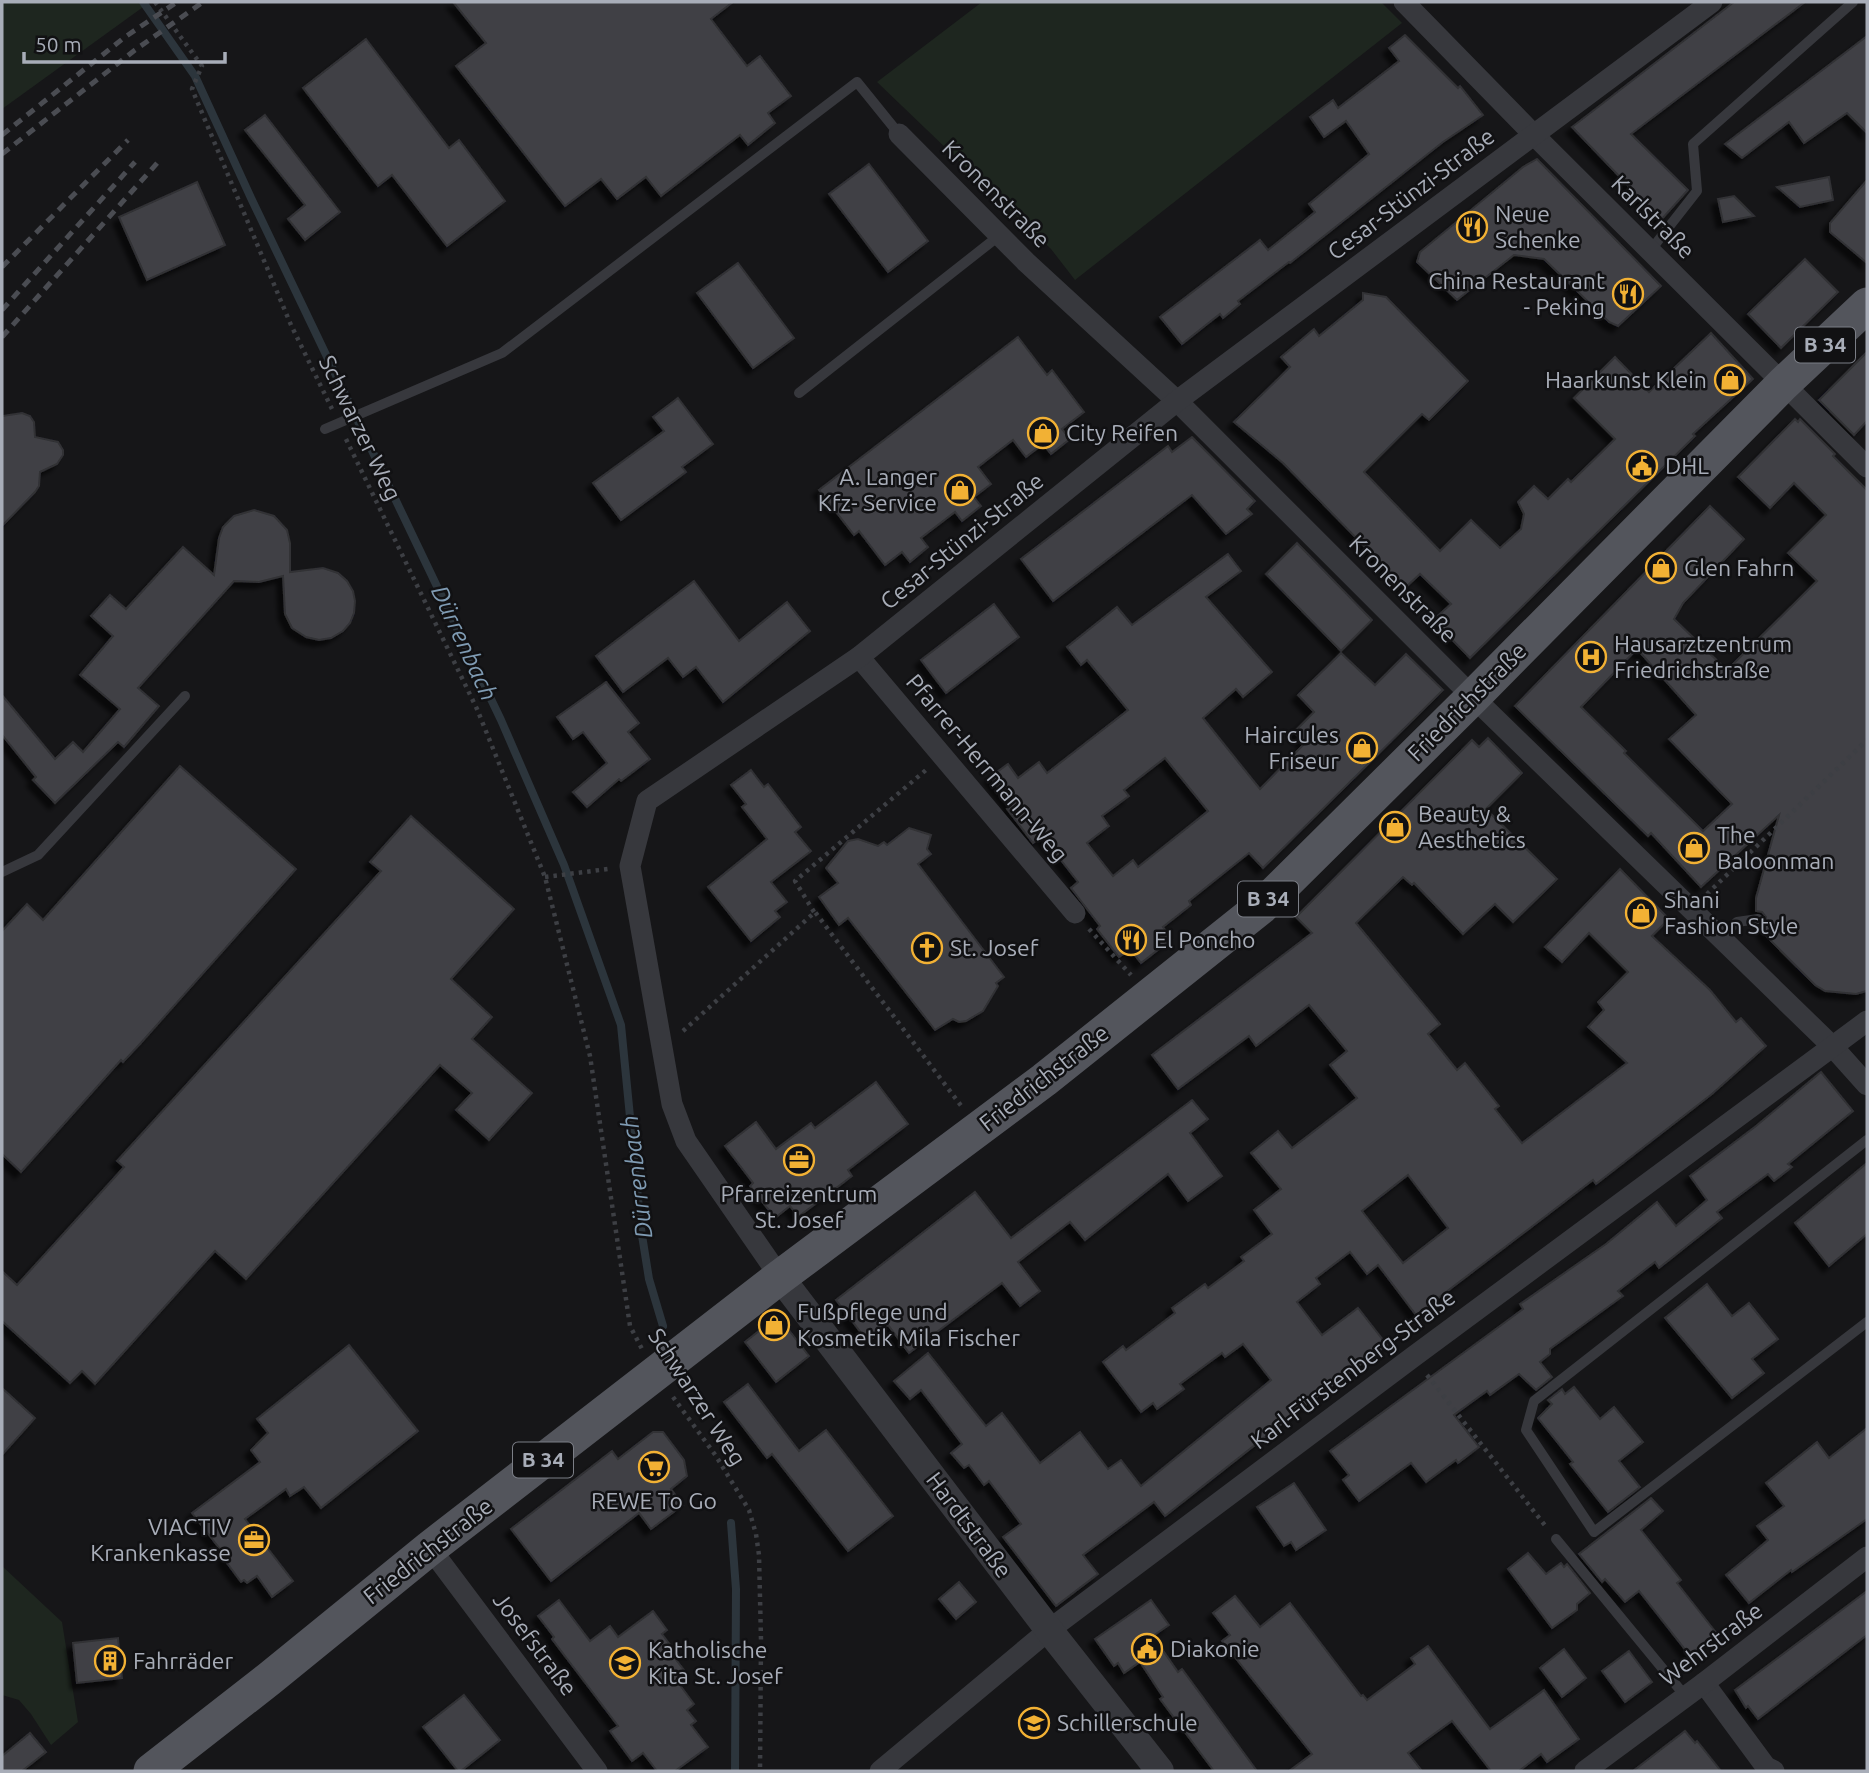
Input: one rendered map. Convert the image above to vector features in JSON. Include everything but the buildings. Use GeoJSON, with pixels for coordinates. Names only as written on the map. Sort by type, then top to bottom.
{"type":"FeatureCollection","features":[{"type":"Feature","properties":{"kind":"main road","name":"Friedrichstraße"},"geometry":{"type":"LineString","coordinates":[[150,1771],[655,1373],[979,1130],[1261,907],[1783,384],[1867,305]]}},
{"type":"Feature","properties":{"kind":"street","name":"Karlstraße"},"geometry":{"type":"LineString","coordinates":[[1404,2],[1867,467]]}},
{"type":"Feature","properties":{"kind":"street","name":"Cesar-Stünzi-Straße"},"geometry":{"type":"LineString","coordinates":[[780,1277],[686,1142],[672,1104],[630,866],[647,801],[859,657],[1177,401],[1713,2]]}},
{"type":"Feature","properties":{"kind":"street","name":"Kronenstraße"},"geometry":{"type":"LineString","coordinates":[[899,134],[1000,235],[1177,401],[1473,697],[1833,1047],[1867,1085]]}},
{"type":"Feature","properties":{"kind":"street","name":"Pfarrer-Herrmann-Weg"},"geometry":{"type":"LineString","coordinates":[[859,657],[1075,913]]}},
{"type":"Feature","properties":{"kind":"street","name":"Karl-Fürstenberg-Straße"},"geometry":{"type":"LineString","coordinates":[[880,1771],[1049,1630],[1867,1021]]}},
{"type":"Feature","properties":{"kind":"street","name":"Hardtstraße"},"geometry":{"type":"LineString","coordinates":[[780,1277],[1160,1771]]}},
{"type":"Feature","properties":{"kind":"street","name":"Josefstraße"},"geometry":{"type":"LineString","coordinates":[[430,1548],[597,1771]]}},
{"type":"Feature","properties":{"kind":"street","name":"Wehrstraße"},"geometry":{"type":"LineString","coordinates":[[1585,1771],[1686,1697],[1867,1557]]}},
{"type":"Feature","properties":{"kind":"street"},"geometry":{"type":"LineString","coordinates":[[1704,1683],[1766,1767],[1773,1771]]}},
{"type":"Feature","properties":{"kind":"lane"},"geometry":{"type":"LineString","coordinates":[[1650,251],[1697,191],[1693,144],[1853,2]]}},
{"type":"Feature","properties":{"kind":"lane"},"geometry":{"type":"LineString","coordinates":[[325,429],[502,353],[857,82],[899,134]]}},
{"type":"Feature","properties":{"kind":"lane"},"geometry":{"type":"LineString","coordinates":[[799,393],[1000,235]]}},
{"type":"Feature","properties":{"kind":"lane"},"geometry":{"type":"LineString","coordinates":[[2,872],[38,855],[185,696]]}},
{"type":"Feature","properties":{"kind":"lane"},"geometry":{"type":"LineString","coordinates":[[1720,937],[1737,922],[1758,919]]}},
{"type":"Feature","properties":{"kind":"lane"},"geometry":{"type":"LineString","coordinates":[[1867,1140],[1534,1401],[1526,1430],[1594,1532],[1867,1322]]}},
{"type":"Feature","properties":{"kind":"lane"},"geometry":{"type":"LineString","coordinates":[[1556,1539],[1686,1697]]}},
{"type":"Feature","properties":{"kind":"path","name":"Schwarzer Weg"},"geometry":{"type":"LineString","coordinates":[[155,2],[202,66],[192,89],[291,325],[333,412]]}},
{"type":"Feature","properties":{"kind":"path","name":"Schwarzer Weg"},"geometry":{"type":"LineString","coordinates":[[345,436],[477,709],[545,877],[590,1056],[630,1326],[655,1373],[716,1456],[749,1510],[759,1555],[760,1771]]}},
{"type":"Feature","properties":{"kind":"path"},"geometry":{"type":"LineString","coordinates":[[1692,909],[1867,740]]}},
{"type":"Feature","properties":{"kind":"path"},"geometry":{"type":"LineString","coordinates":[[942,756],[795,881],[815,912],[979,1130]]}},
{"type":"Feature","properties":{"kind":"path"},"geometry":{"type":"LineString","coordinates":[[545,877],[581,872]]}},
{"type":"Feature","properties":{"kind":"path"},"geometry":{"type":"LineString","coordinates":[[662,1050],[815,912]]}},
{"type":"Feature","properties":{"kind":"path"},"geometry":{"type":"LineString","coordinates":[[1075,913],[1149,995]]}},
{"type":"Feature","properties":{"kind":"path"},"geometry":{"type":"LineString","coordinates":[[1413,1357],[1556,1539]]}},
{"type":"Feature","properties":{"kind":"shaded area"},"geometry":{"type":"Polygon","coordinates":[[[2,2],[150,2],[2,109],[2,2]]]}},
{"type":"Feature","properties":{"kind":"shaded area"},"geometry":{"type":"Polygon","coordinates":[[[982,2],[1381,2],[1402,23],[1075,280],[1051,249],[877,82],[982,2]]]}},
{"type":"Feature","properties":{"kind":"shaded area"},"geometry":{"type":"Polygon","coordinates":[[[2,1566],[62,1622],[78,1722],[51,1745],[19,1700],[2,1695],[2,1566]]]}},
{"type":"Feature","properties":{"kind":"waterway","name":"Dürrenbach"},"geometry":{"type":"LineString","coordinates":[[143,2],[195,76],[501,720],[564,865],[621,1025],[641,1229],[649,1279],[663,1326]]}},
{"type":"Feature","properties":{"kind":"waterway","name":"Dürrenbach"},"geometry":{"type":"LineString","coordinates":[[731,1523],[736,1589],[735,1771]]}},
{"type":"Feature","properties":{"kind":"railway"},"geometry":{"type":"LineString","coordinates":[[2,135],[125,37],[177,2]]}},
{"type":"Feature","properties":{"kind":"railway"},"geometry":{"type":"LineString","coordinates":[[2,154],[135,50],[203,2]]}},
{"type":"Feature","properties":{"kind":"railway"},"geometry":{"type":"LineString","coordinates":[[2,267],[128,140]]}},
{"type":"Feature","properties":{"kind":"railway"},"geometry":{"type":"LineString","coordinates":[[2,337],[159,161]]}},
{"type":"Feature","properties":{"kind":"railway"},"geometry":{"type":"LineString","coordinates":[[2,310],[135,162]]}},
{"type":"Feature","properties":{"kind":"place","name":"Neue Schenke"},"geometry":{"type":"Point","coordinates":[1472,227]}},
{"type":"Feature","properties":{"kind":"place","name":"China Restaurant - Peking"},"geometry":{"type":"Point","coordinates":[1628,294]}},
{"type":"Feature","properties":{"kind":"place","name":"Haarkunst Klein"},"geometry":{"type":"Point","coordinates":[1730,380]}},
{"type":"Feature","properties":{"kind":"place","name":"City Reifen"},"geometry":{"type":"Point","coordinates":[1043,433]}},
{"type":"Feature","properties":{"kind":"place","name":"DHL"},"geometry":{"type":"Point","coordinates":[1642,466]}},
{"type":"Feature","properties":{"kind":"place","name":"A. Langer Kfz- Service"},"geometry":{"type":"Point","coordinates":[960,490]}},
{"type":"Feature","properties":{"kind":"place","name":"Glen Fahrn"},"geometry":{"type":"Point","coordinates":[1661,568]}},
{"type":"Feature","properties":{"kind":"place","name":"Hausarztzentrum Friedrichstraße"},"geometry":{"type":"Point","coordinates":[1591,657]}},
{"type":"Feature","properties":{"kind":"place","name":"Haircules Friseur"},"geometry":{"type":"Point","coordinates":[1362,748]}},
{"type":"Feature","properties":{"kind":"place","name":"Beauty & Aesthetics"},"geometry":{"type":"Point","coordinates":[1395,827]}},
{"type":"Feature","properties":{"kind":"place","name":"The Baloonman"},"geometry":{"type":"Point","coordinates":[1694,848]}},
{"type":"Feature","properties":{"kind":"place","name":"Shani Fashion Style"},"geometry":{"type":"Point","coordinates":[1641,913]}},
{"type":"Feature","properties":{"kind":"place","name":"El Poncho"},"geometry":{"type":"Point","coordinates":[1131,940]}},
{"type":"Feature","properties":{"kind":"place","name":"St. Josef"},"geometry":{"type":"Point","coordinates":[927,948]}},
{"type":"Feature","properties":{"kind":"place","name":"Pfarreizentrum St. Josef"},"geometry":{"type":"Point","coordinates":[799,1160]}},
{"type":"Feature","properties":{"kind":"place","name":"Fußpflege und Kosmetik Mila Fischer"},"geometry":{"type":"Point","coordinates":[774,1325]}},
{"type":"Feature","properties":{"kind":"place","name":"REWE To Go"},"geometry":{"type":"Point","coordinates":[654,1467]}},
{"type":"Feature","properties":{"kind":"place","name":"VIACTIV Krankenkasse"},"geometry":{"type":"Point","coordinates":[254,1540]}},
{"type":"Feature","properties":{"kind":"place","name":"Diakonie"},"geometry":{"type":"Point","coordinates":[1147,1649]}},
{"type":"Feature","properties":{"kind":"place","name":"Fahrräder"},"geometry":{"type":"Point","coordinates":[110,1661]}},
{"type":"Feature","properties":{"kind":"place","name":"Katholische Kita St. Josef"},"geometry":{"type":"Point","coordinates":[625,1663]}},
{"type":"Feature","properties":{"kind":"place","name":"Schillerschule"},"geometry":{"type":"Point","coordinates":[1034,1723]}}]}
